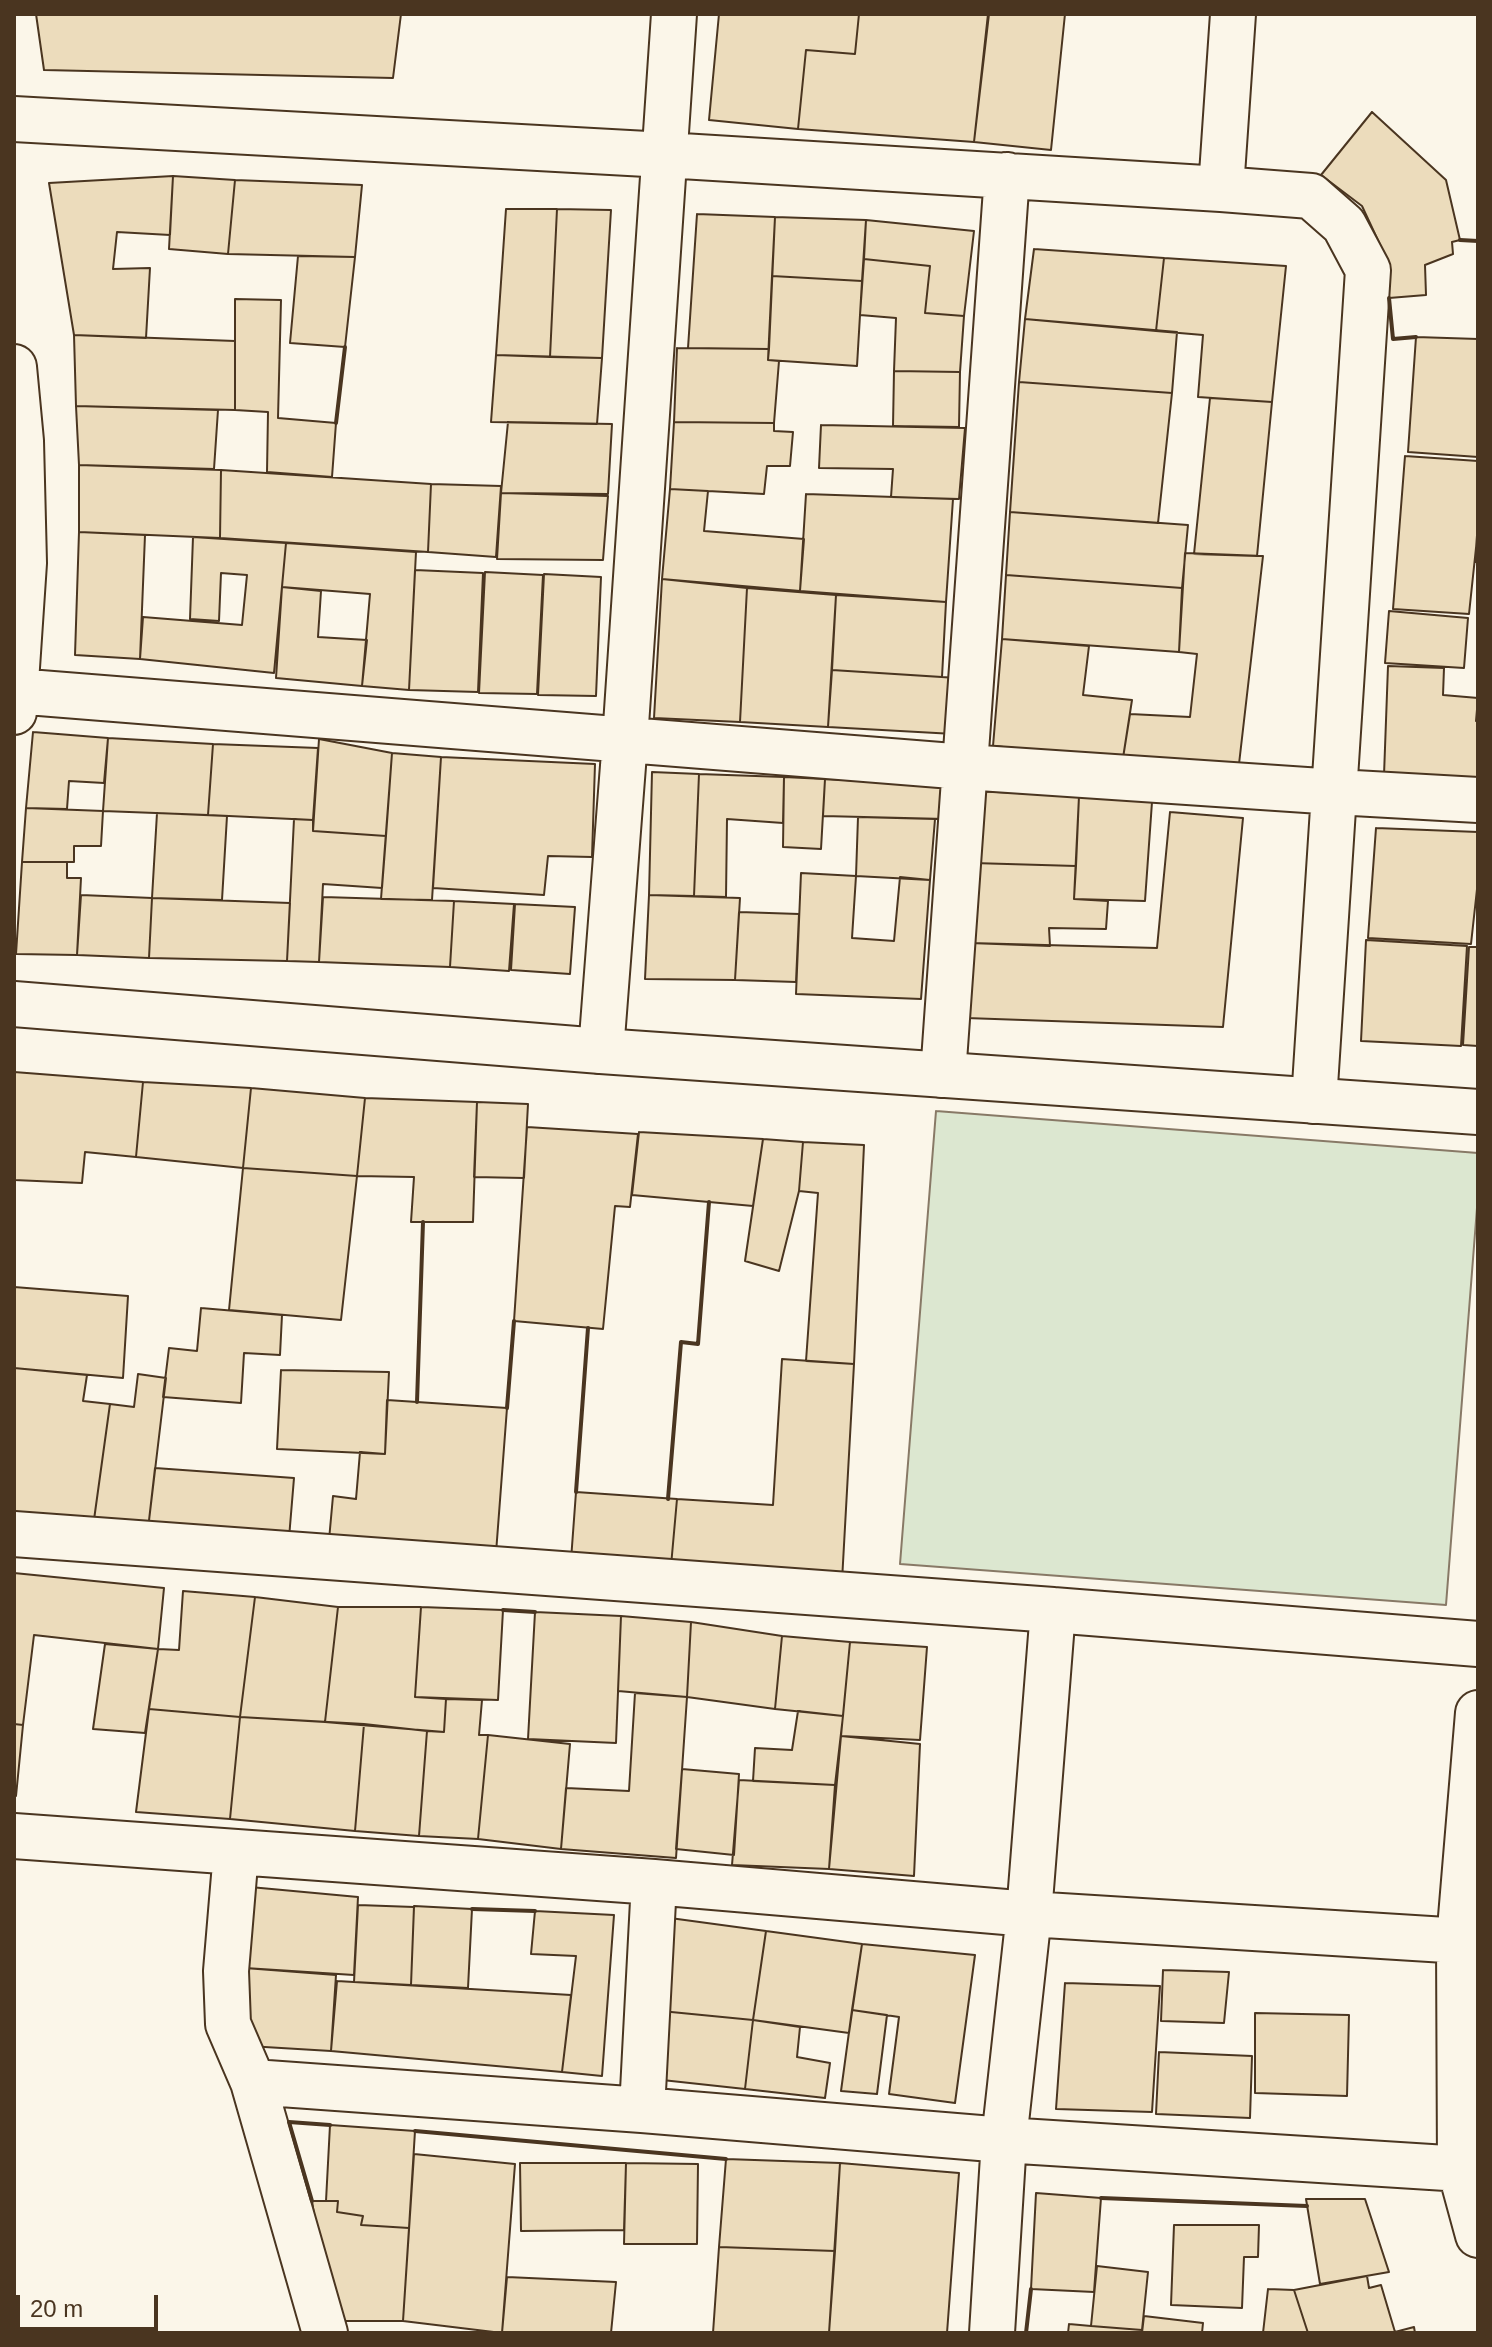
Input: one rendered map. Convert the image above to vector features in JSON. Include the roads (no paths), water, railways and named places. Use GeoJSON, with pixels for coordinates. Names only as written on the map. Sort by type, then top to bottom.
{"type":"FeatureCollection","features":[{"type":"Feature","properties":{"kind":"street"},"geometry":{"type":"LineString","coordinates":[[601,1051],[674,14]]}},
{"type":"Feature","properties":{"kind":"street"},"geometry":{"type":"LineString","coordinates":[[1221,189],[1233,14]]}},
{"type":"Feature","properties":{"kind":"street"},"geometry":{"type":"LineString","coordinates":[[14,119],[1007,175],[1311,196],[1344,225],[1368,270],[1314,1101]]}},
{"type":"Feature","properties":{"kind":"street"},"geometry":{"type":"LineString","coordinates":[[943,1075],[1007,175]]}},
{"type":"Feature","properties":{"kind":"street"},"geometry":{"type":"LineString","coordinates":[[14,367],[24,563],[14,712]]}},
{"type":"Feature","properties":{"kind":"street"},"geometry":{"type":"LineString","coordinates":[[15,691],[965,767],[1478,800]]}},
{"type":"Feature","properties":{"kind":"street"},"geometry":{"type":"LineString","coordinates":[[14,1004],[601,1051],[1478,1112]]}},
{"type":"Feature","properties":{"kind":"street"},"geometry":{"type":"LineString","coordinates":[[14,1534],[1478,1644]]}},
{"type":"Feature","properties":{"kind":"street"},"geometry":{"type":"LineString","coordinates":[[992,2333],[1004,2140],[1029,1914],[1053,1610]]}},
{"type":"Feature","properties":{"kind":"street"},"geometry":{"type":"LineString","coordinates":[[1478,1713],[1468,1942],[1469,2170],[1478,2235]]}},
{"type":"Feature","properties":{"kind":"street"},"geometry":{"type":"LineString","coordinates":[[14,1836],[654,1882],[1029,1914],[1468,1942]]}},
{"type":"Feature","properties":{"kind":"street"},"geometry":{"type":"LineString","coordinates":[[236,1852],[226,1971],[228,2024],[253,2082],[325,2333]]}},
{"type":"Feature","properties":{"kind":"street"},"geometry":{"type":"LineString","coordinates":[[642,2110],[654,1882]]}},
{"type":"Feature","properties":{"kind":"street"},"geometry":{"type":"LineString","coordinates":[[253,2082],[1004,2140],[1469,2170]]}}]}
